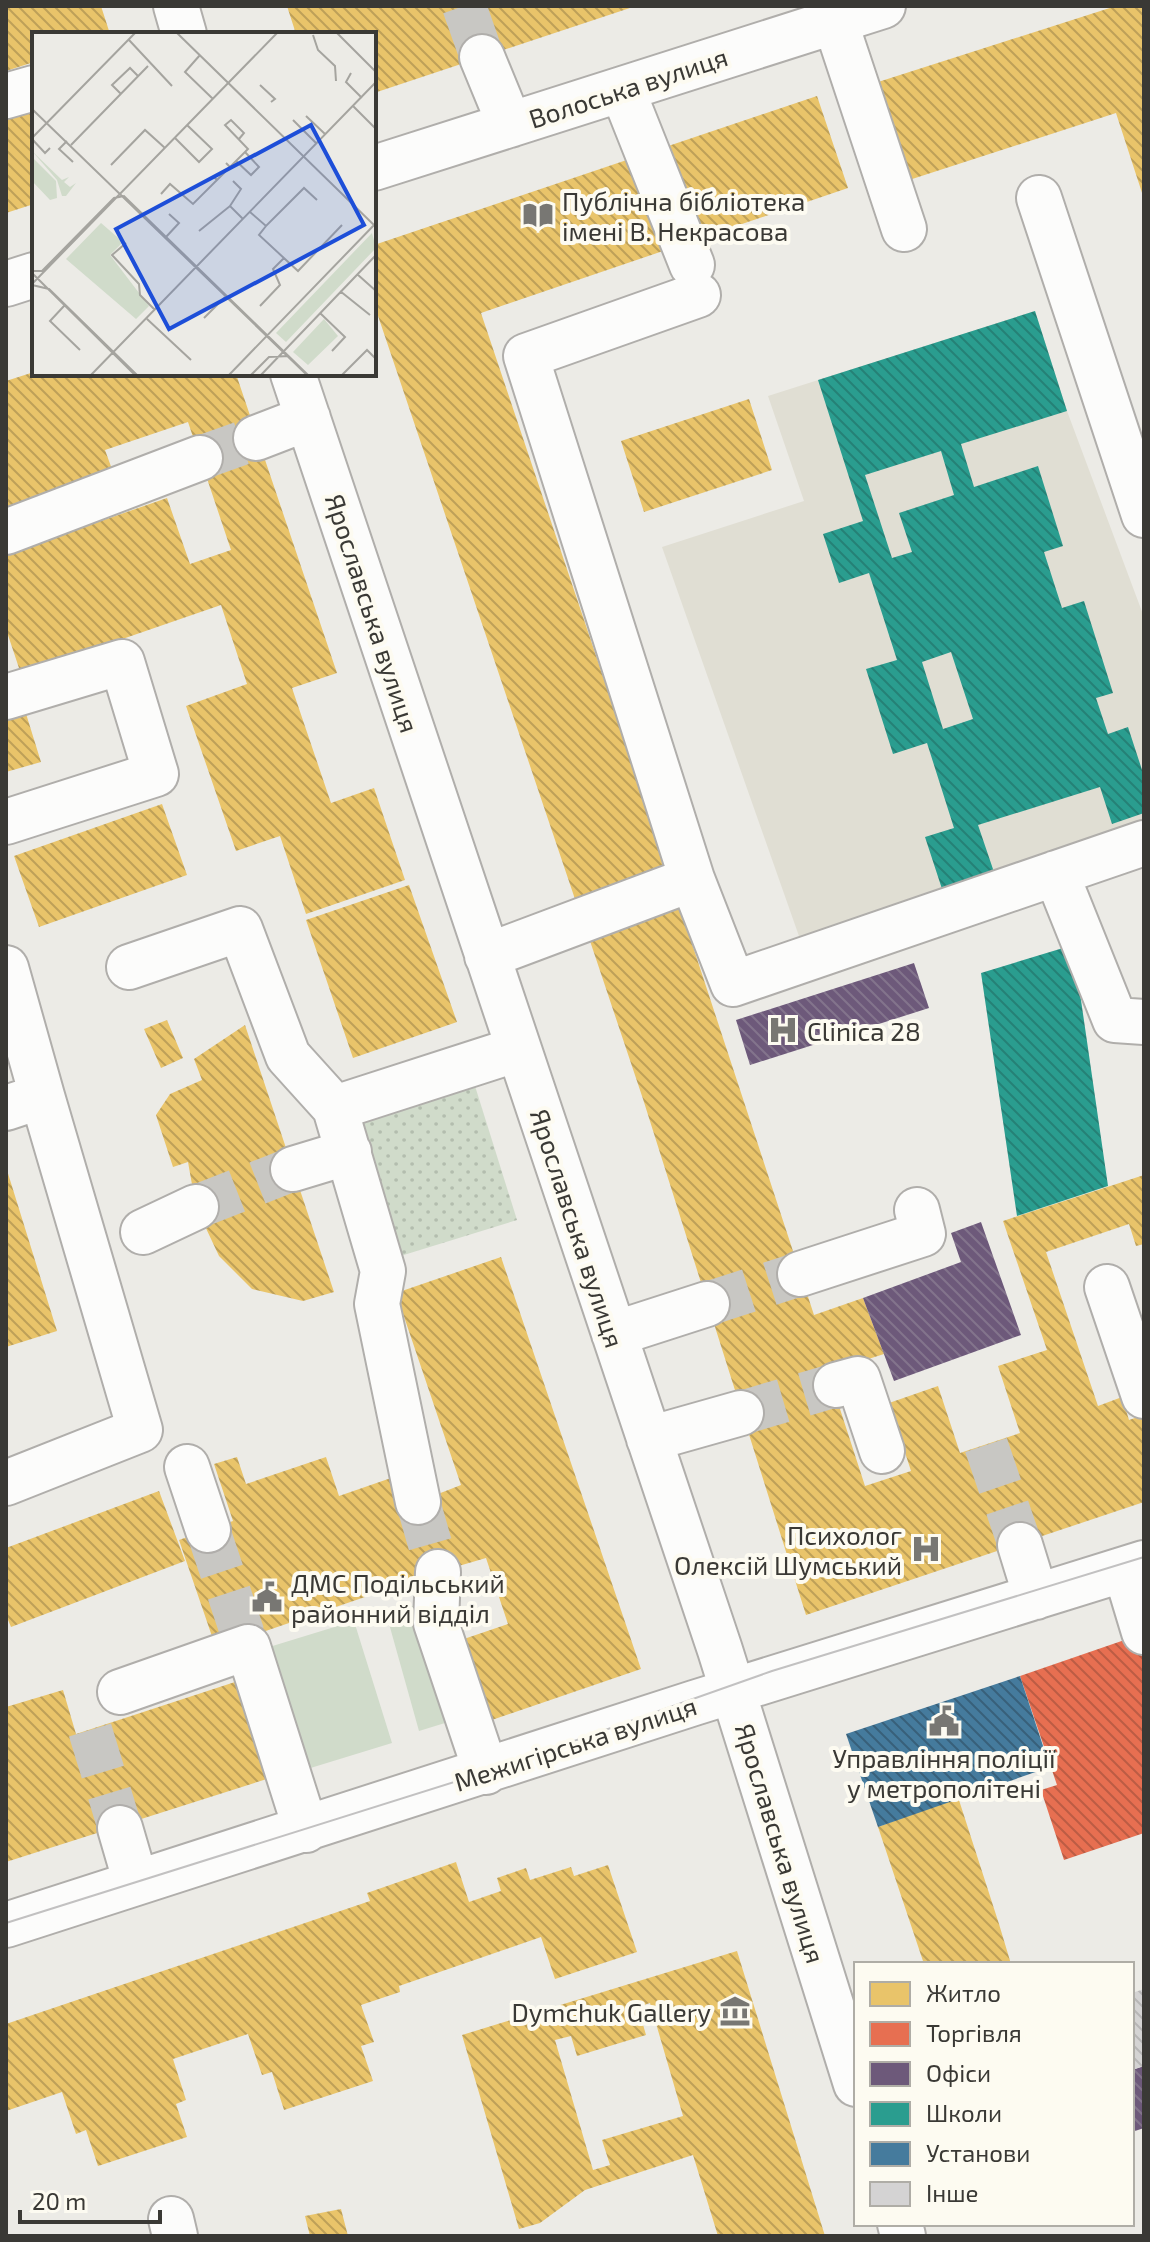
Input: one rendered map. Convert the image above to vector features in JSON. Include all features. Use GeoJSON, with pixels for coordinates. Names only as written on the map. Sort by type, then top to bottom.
{"type":"FeatureCollection","features":[{"type":"Feature","properties":{"kind":"street"},"geometry":{"type":"LineString","coordinates":[[176,6],[183,32]]}},
{"type":"Feature","properties":{"kind":"street","name":"Волоська вулиця"},"geometry":{"type":"LineString","coordinates":[[376,167],[883,6]]}},
{"type":"Feature","properties":{"kind":"street"},"geometry":{"type":"LineString","coordinates":[[835,21],[904,229]]}},
{"type":"Feature","properties":{"kind":"street"},"geometry":{"type":"LineString","coordinates":[[482,57],[510,125]]}},
{"type":"Feature","properties":{"kind":"street"},"geometry":{"type":"LineString","coordinates":[[6,96],[32,89]]}},
{"type":"Feature","properties":{"kind":"street"},"geometry":{"type":"LineString","coordinates":[[622,89],[695,280],[526,356],[692,879],[733,984],[1144,843]]}},
{"type":"Feature","properties":{"kind":"street"},"geometry":{"type":"LineString","coordinates":[[1039,198],[1144,515]]}},
{"type":"Feature","properties":{"kind":"street"},"geometry":{"type":"LineString","coordinates":[[6,284],[32,276]]}},
{"type":"Feature","properties":{"kind":"street","name":"Ярославська вулиця"},"geometry":{"type":"LineString","coordinates":[[294,376],[733,1691],[854,2078]]}},
{"type":"Feature","properties":{"kind":"street"},"geometry":{"type":"LineString","coordinates":[[256,438],[308,418]]}},
{"type":"Feature","properties":{"kind":"street"},"geometry":{"type":"LineString","coordinates":[[6,532],[200,458]]}},
{"type":"Feature","properties":{"kind":"street"},"geometry":{"type":"LineString","coordinates":[[6,697],[122,662],[156,774],[6,822]]}},
{"type":"Feature","properties":{"kind":"street"},"geometry":{"type":"LineString","coordinates":[[1056,873],[1115,1020],[1144,1022]]}},
{"type":"Feature","properties":{"kind":"street"},"geometry":{"type":"LineString","coordinates":[[487,956],[692,879]]}},
{"type":"Feature","properties":{"kind":"street"},"geometry":{"type":"LineString","coordinates":[[129,967],[240,929],[288,1056],[335,1108],[349,1152],[383,1271],[377,1304],[418,1502]]}},
{"type":"Feature","properties":{"kind":"street"},"geometry":{"type":"LineString","coordinates":[[6,968],[24,1102],[140,1430],[6,1483]]}},
{"type":"Feature","properties":{"kind":"street"},"geometry":{"type":"LineString","coordinates":[[335,1108],[518,1049]]}},
{"type":"Feature","properties":{"kind":"street"},"geometry":{"type":"LineString","coordinates":[[293,1169],[349,1152]]}},
{"type":"Feature","properties":{"kind":"street"},"geometry":{"type":"LineString","coordinates":[[143,1232],[196,1207]]}},
{"type":"Feature","properties":{"kind":"street"},"geometry":{"type":"LineString","coordinates":[[800,1274],[923,1234],[917,1210]]}},
{"type":"Feature","properties":{"kind":"street"},"geometry":{"type":"LineString","coordinates":[[1107,1287],[1144,1396]]}},
{"type":"Feature","properties":{"kind":"street"},"geometry":{"type":"LineString","coordinates":[[614,1334],[707,1304]]}},
{"type":"Feature","properties":{"kind":"street"},"geometry":{"type":"LineString","coordinates":[[836,1385],[858,1379],[882,1451]]}},
{"type":"Feature","properties":{"kind":"street"},"geometry":{"type":"LineString","coordinates":[[649,1439],[741,1413]]}},
{"type":"Feature","properties":{"kind":"street"},"geometry":{"type":"LineString","coordinates":[[187,1467],[208,1530]]}},
{"type":"Feature","properties":{"kind":"street"},"geometry":{"type":"LineString","coordinates":[[1020,1545],[1036,1597]]}},
{"type":"Feature","properties":{"kind":"street"},"geometry":{"type":"LineString","coordinates":[[1134,1566],[1144,1632]]}},
{"type":"Feature","properties":{"kind":"street","name":"Межигірська вулиця"},"geometry":{"type":"LineString","coordinates":[[6,1925],[733,1691],[1134,1566]]}},
{"type":"Feature","properties":{"kind":"street"},"geometry":{"type":"LineString","coordinates":[[438,1572],[436,1623],[486,1772]]}},
{"type":"Feature","properties":{"kind":"street"},"geometry":{"type":"LineString","coordinates":[[120,1692],[246,1642],[306,1830]]}},
{"type":"Feature","properties":{"kind":"street"},"geometry":{"type":"LineString","coordinates":[[120,1828],[136,1883]]}},
{"type":"Feature","properties":{"kind":"shaded area"},"geometry":{"type":"Polygon","coordinates":[[[1035,311],[1067,411],[1144,617],[1144,830],[800,939],[662,547],[804,501],[768,396],[1035,311]]]}},
{"type":"Feature","properties":{"kind":"green space"},"geometry":{"type":"Polygon","coordinates":[[[470,1070],[517,1220],[394,1258],[347,1108],[470,1070]]]}},
{"type":"Feature","properties":{"kind":"green space"},"geometry":{"type":"Polygon","coordinates":[[[413,1606],[445,1723],[419,1731],[386,1613],[413,1606]]]}},
{"type":"Feature","properties":{"kind":"green space"},"geometry":{"type":"Polygon","coordinates":[[[354,1621],[392,1743],[304,1770],[266,1648],[354,1621]]]}},
{"type":"Feature","properties":{"kind":"building: Житло"},"geometry":{"type":"Polygon","coordinates":[[[6,6],[101,6],[109,32],[32,32],[32,63],[6,71],[6,6]]]}},
{"type":"Feature","properties":{"kind":"building: Житло"},"geometry":{"type":"Polygon","coordinates":[[[287,6],[633,6],[376,92],[376,32],[295,32],[287,6]]]}},
{"type":"Feature","properties":{"kind":"building: Житло"},"geometry":{"type":"Polygon","coordinates":[[[1116,6],[1144,6],[1144,199],[1116,113],[906,181],[875,83],[1116,6]]]}},
{"type":"Feature","properties":{"kind":"building: Житло"},"geometry":{"type":"Polygon","coordinates":[[[817,96],[848,188],[481,313],[670,876],[578,908],[376,310],[376,244],[817,96]]]}},
{"type":"Feature","properties":{"kind":"building: Житло"},"geometry":{"type":"Polygon","coordinates":[[[32,102],[32,205],[6,213],[6,110],[32,102]]]}},
{"type":"Feature","properties":{"kind":"building: Житло"},"geometry":{"type":"Polygon","coordinates":[[[32,373],[32,376],[237,376],[337,673],[292,688],[331,803],[374,788],[405,880],[306,914],[280,836],[236,851],[186,706],[247,684],[221,605],[21,674],[6,629],[6,554],[167,498],[190,564],[231,550],[188,422],[105,450],[113,472],[6,510],[6,381],[32,373]]]}},
{"type":"Feature","properties":{"kind":"building: Житло"},"geometry":{"type":"Polygon","coordinates":[[[749,399],[772,470],[644,512],[621,441],[749,399]]]}},
{"type":"Feature","properties":{"kind":"building: Житло"},"geometry":{"type":"Polygon","coordinates":[[[23,704],[41,762],[6,772],[6,710],[23,704]]]}},
{"type":"Feature","properties":{"kind":"building: Житло"},"geometry":{"type":"Polygon","coordinates":[[[162,804],[187,875],[39,927],[14,856],[162,804]]]}},
{"type":"Feature","properties":{"kind":"building: Житло"},"geometry":{"type":"Polygon","coordinates":[[[409,885],[457,1022],[353,1058],[306,920],[409,885]]]}},
{"type":"Feature","properties":{"kind":"building: Житло"},"geometry":{"type":"Polygon","coordinates":[[[678,901],[814,1315],[863,1298],[884,1354],[828,1372],[865,1486],[911,1471],[889,1403],[938,1386],[960,1453],[1020,1433],[998,1366],[1047,1350],[1003,1221],[1144,1175],[1144,1244],[1136,1246],[1129,1224],[1046,1252],[1098,1406],[1122,1397],[1129,1420],[1144,1415],[1144,1502],[806,1615],[587,932],[678,901]]]}},
{"type":"Feature","properties":{"kind":"building: Житло"},"geometry":{"type":"Polygon","coordinates":[[[167,1020],[183,1058],[161,1068],[144,1029],[167,1020]]]}},
{"type":"Feature","properties":{"kind":"building: Житло"},"geometry":{"type":"Polygon","coordinates":[[[245,1025],[334,1292],[303,1301],[252,1289],[219,1256],[196,1207],[188,1162],[173,1167],[156,1115],[170,1094],[202,1080],[194,1059],[245,1025]]]}},
{"type":"Feature","properties":{"kind":"building: Житло"},"geometry":{"type":"Polygon","coordinates":[[[6,1167],[57,1331],[6,1347],[6,1167]]]}},
{"type":"Feature","properties":{"kind":"building: Житло"},"geometry":{"type":"Polygon","coordinates":[[[501,1257],[641,1669],[486,1722],[458,1641],[508,1624],[486,1558],[216,1648],[179,1540],[233,1521],[214,1464],[237,1457],[246,1484],[326,1457],[339,1496],[391,1478],[402,1508],[461,1485],[396,1293],[501,1257]]]}},
{"type":"Feature","properties":{"kind":"building: Житло"},"geometry":{"type":"Polygon","coordinates":[[[159,1491],[185,1561],[11,1627],[6,1615],[6,1548],[159,1491]]]}},
{"type":"Feature","properties":{"kind":"building: Житло"},"geometry":{"type":"Polygon","coordinates":[[[238,1681],[270,1778],[6,1862],[6,1707],[63,1690],[76,1734],[238,1681]]]}},
{"type":"Feature","properties":{"kind":"building: Житло"},"geometry":{"type":"Polygon","coordinates":[[[958,1797],[1010,1962],[923,1962],[878,1827],[958,1797]]]}},
{"type":"Feature","properties":{"kind":"building: Житло"},"geometry":{"type":"Polygon","coordinates":[[[456,1862],[469,1902],[501,1891],[497,1878],[526,1868],[530,1880],[571,1867],[574,1876],[608,1865],[637,1952],[555,1979],[541,1937],[399,1986],[400,1992],[361,2005],[374,2042],[361,2046],[373,2081],[284,2110],[272,2072],[262,2075],[248,2034],[173,2059],[186,2100],[176,2104],[187,2137],[98,2166],[86,2130],[76,2134],[62,2092],[6,2111],[6,2024],[370,1901],[367,1893],[456,1862]]]}},
{"type":"Feature","properties":{"kind":"building: Житло"},"geometry":{"type":"Polygon","coordinates":[[[737,1951],[825,2236],[718,2236],[693,2155],[585,2190],[540,2223],[519,2229],[462,2035],[737,1951]],[[650,2003],[638,2007],[646,2035],[577,2056],[571,2036],[555,2040],[593,2170],[610,2165],[602,2140],[683,2116],[650,2003]]]}},
{"type":"Feature","properties":{"kind":"building: Житло"},"geometry":{"type":"Polygon","coordinates":[[[341,2209],[348,2236],[310,2236],[305,2216],[341,2209]]]}},
{"type":"Feature","properties":{"kind":"building: Торгівля"},"geometry":{"type":"Polygon","coordinates":[[[1139,1635],[1144,1650],[1144,1833],[1064,1860],[1041,1790],[1057,1785],[1020,1676],[1139,1635]]]}},
{"type":"Feature","properties":{"kind":"building: Офіси"},"geometry":{"type":"Polygon","coordinates":[[[914,963],[929,1008],[750,1065],[736,1020],[914,963]]]}},
{"type":"Feature","properties":{"kind":"building: Офіси"},"geometry":{"type":"Polygon","coordinates":[[[981,1222],[1021,1335],[894,1381],[863,1298],[961,1262],[951,1233],[981,1222]]]}},
{"type":"Feature","properties":{"kind":"building: Офіси"},"geometry":{"type":"Polygon","coordinates":[[[1144,2066],[1144,2128],[1134,2131],[1134,2069],[1144,2066]]]}},
{"type":"Feature","properties":{"kind":"building: Школи"},"geometry":{"type":"Polygon","coordinates":[[[1035,311],[1067,411],[961,444],[974,487],[1038,466],[1063,546],[1044,552],[1062,608],[1084,601],[1113,693],[1096,698],[1108,734],[1128,727],[1144,776],[1144,813],[1112,824],[1100,787],[978,825],[995,875],[943,892],[925,837],[954,828],[927,743],[893,754],[866,669],[897,660],[869,573],[839,583],[823,534],[863,521],[818,380],[1035,311]],[[941,451],[865,475],[892,558],[912,552],[899,513],[954,495],[941,451]],[[951,652],[922,662],[943,729],[973,719],[951,652]]]}},
{"type":"Feature","properties":{"kind":"building: Школи"},"geometry":{"type":"Polygon","coordinates":[[[1073,945],[1108,1186],[1017,1216],[981,973],[1073,945]]]}},
{"type":"Feature","properties":{"kind":"building: Установи"},"geometry":{"type":"Polygon","coordinates":[[[1020,1676],[1050,1767],[878,1827],[846,1734],[1020,1676]]]}},
{"type":"Feature","properties":{"kind":"building: Інше"},"geometry":{"type":"Polygon","coordinates":[[[1144,1989],[1144,2066],[1134,2069],[1134,1992],[1144,1989]]]}},
{"type":"Feature","properties":{"kind":"tunnel"},"geometry":{"type":"LineString","coordinates":[[464,6],[482,57]]}},
{"type":"Feature","properties":{"kind":"tunnel"},"geometry":{"type":"LineString","coordinates":[[200,458],[256,438]]}},
{"type":"Feature","properties":{"kind":"tunnel"},"geometry":{"type":"LineString","coordinates":[[196,1207],[293,1169]]}},
{"type":"Feature","properties":{"kind":"tunnel"},"geometry":{"type":"LineString","coordinates":[[707,1304],[800,1274]]}},
{"type":"Feature","properties":{"kind":"tunnel"},"geometry":{"type":"LineString","coordinates":[[741,1413],[836,1385]]}},
{"type":"Feature","properties":{"kind":"tunnel"},"geometry":{"type":"LineString","coordinates":[[986,1445],[1020,1545]]}},
{"type":"Feature","properties":{"kind":"tunnel"},"geometry":{"type":"LineString","coordinates":[[418,1502],[438,1572]]}},
{"type":"Feature","properties":{"kind":"tunnel"},"geometry":{"type":"LineString","coordinates":[[208,1530],[244,1638]]}},
{"type":"Feature","properties":{"kind":"tunnel"},"geometry":{"type":"LineString","coordinates":[[90,1730],[120,1828]]}},
{"type":"Feature","properties":{"kind":"tram line"},"geometry":{"type":"LineString","coordinates":[[6,1923],[486,1772],[772,1671],[1144,1557]]}},
{"type":"Feature","properties":{"kind":"place","name":"Публічна бібліотека імені В. Некрасова"},"geometry":{"type":"Point","coordinates":[538,215]}},
{"type":"Feature","properties":{"kind":"place","name":"Clinica 28"},"geometry":{"type":"Point","coordinates":[783,1030]}},
{"type":"Feature","properties":{"kind":"place","name":"Психолог Олексій Шумський"},"geometry":{"type":"Point","coordinates":[926,1549]}},
{"type":"Feature","properties":{"kind":"place","name":"ДМС Подільський районний відділ"},"geometry":{"type":"Point","coordinates":[267,1597]}},
{"type":"Feature","properties":{"kind":"place","name":"Управління поліції у метрополітені"},"geometry":{"type":"Point","coordinates":[944,1721]}},
{"type":"Feature","properties":{"kind":"place","name":"Dymchuk Gallery"},"geometry":{"type":"Point","coordinates":[735,2011]}}]}
